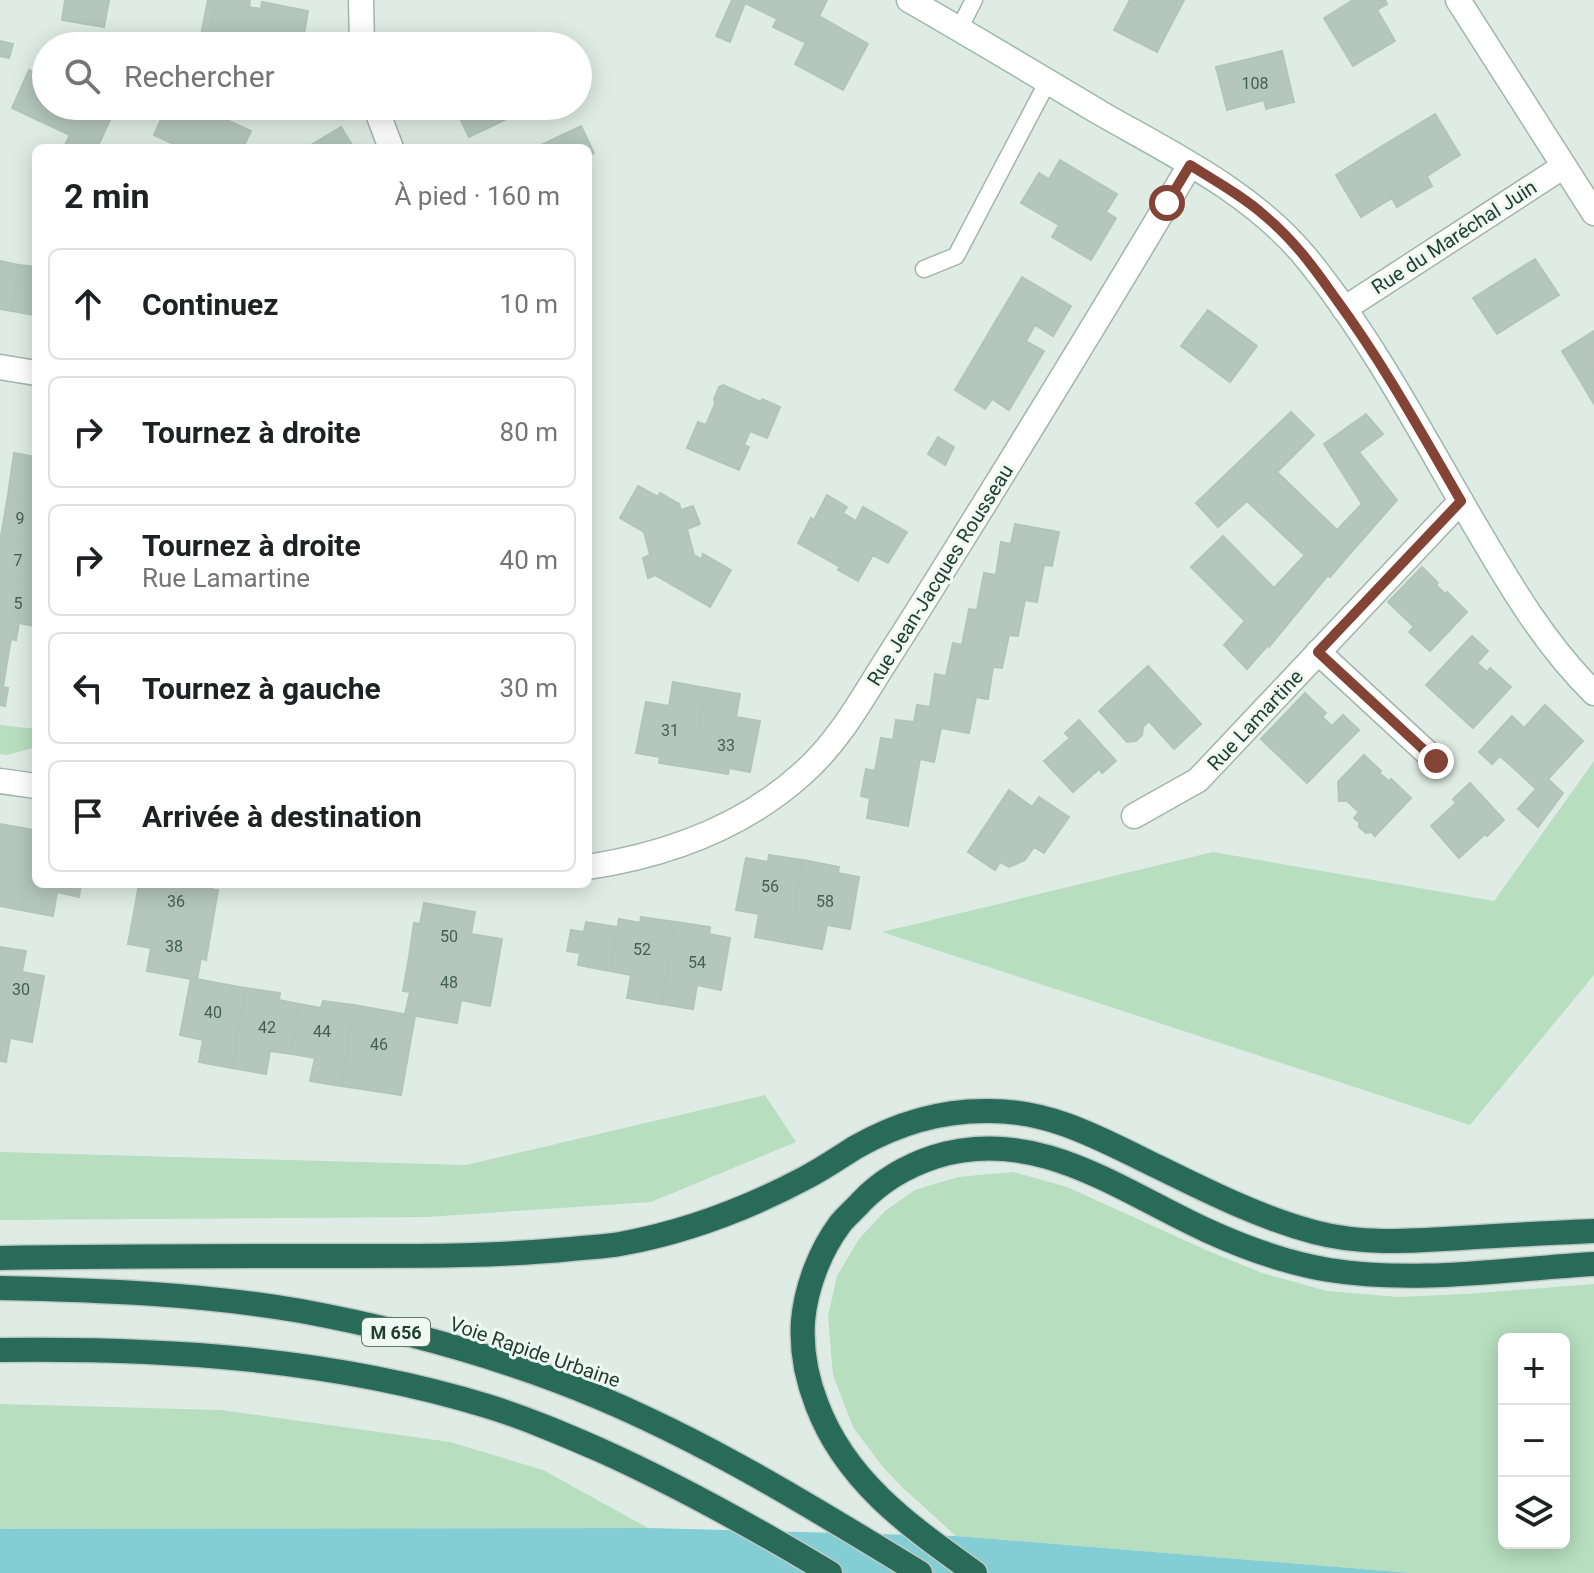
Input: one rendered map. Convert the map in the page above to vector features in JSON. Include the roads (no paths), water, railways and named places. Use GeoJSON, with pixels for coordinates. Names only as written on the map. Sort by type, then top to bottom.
{"type":"FeatureCollection","features":[{"type":"Feature","properties":{"kind":"highway"},"geometry":{"type":"LineString","coordinates":[[0,1258],[503,1255],[619,1244],[667,1233],[763,1200],[901,1125],[952,1112],[990,1111],[1020,1112],[1054,1119],[1271,1219],[1318,1233],[1360,1240],[1403,1242],[1594,1231]]}},
{"type":"Feature","properties":{"kind":"highway"},"geometry":{"type":"LineString","coordinates":[[975,1573],[884,1504],[844,1458],[823,1422],[809,1385],[802,1353],[807,1290],[840,1224],[890,1177],[920,1162],[951,1152],[981,1148],[1014,1149],[1048,1156],[1080,1168],[1248,1248],[1329,1270],[1410,1276],[1594,1264]]}},
{"type":"Feature","properties":{"kind":"highway","name":"Voie Rapide Urbaine"},"geometry":{"type":"LineString","coordinates":[[0,1288],[177,1296],[299,1311],[366,1324],[494,1359],[559,1381],[674,1432],[840,1522],[920,1573]]}},
{"type":"Feature","properties":{"kind":"highway"},"geometry":{"type":"LineString","coordinates":[[0,1350],[130,1351],[257,1361],[404,1384],[488,1406],[618,1458],[711,1504],[830,1573]]}},
{"type":"Feature","properties":{"kind":"highway"},"geometry":{"type":"LineString","coordinates":[[783,1544],[823,1573]]}},
{"type":"Feature","properties":{"kind":"street"},"geometry":{"type":"LineString","coordinates":[[361,0],[362,32]]}},
{"type":"Feature","properties":{"kind":"street"},"geometry":{"type":"LineString","coordinates":[[909,0],[1190,165],[1265,215],[1309,261],[1344,309],[1381,364],[1530,615],[1558,653],[1594,693]]}},
{"type":"Feature","properties":{"kind":"street"},"geometry":{"type":"LineString","coordinates":[[1458,0],[1594,213]]}},
{"type":"Feature","properties":{"kind":"street"},"geometry":{"type":"LineString","coordinates":[[380,120],[389,144]]}},
{"type":"Feature","properties":{"kind":"street","name":"Rue Jean-Jacques Rousseau"},"geometry":{"type":"LineString","coordinates":[[592,866],[661,851],[710,833],[771,798],[823,753],[864,696],[973,522],[1190,165]]}},
{"type":"Feature","properties":{"kind":"street","name":"Rue du Maréchal Juin"},"geometry":{"type":"LineString","coordinates":[[1344,309],[1564,166]]}},
{"type":"Feature","properties":{"kind":"street"},"geometry":{"type":"LineString","coordinates":[[0,367],[32,372]]}},
{"type":"Feature","properties":{"kind":"street","name":"Rue Lamartine"},"geometry":{"type":"LineString","coordinates":[[1134,816],[1198,780],[1461,501]]}},
{"type":"Feature","properties":{"kind":"street"},"geometry":{"type":"LineString","coordinates":[[1318,652],[1436,761]]}},
{"type":"Feature","properties":{"kind":"street"},"geometry":{"type":"LineString","coordinates":[[0,781],[32,785]]}},
{"type":"Feature","properties":{"kind":"lane"},"geometry":{"type":"LineString","coordinates":[[959,29],[974,0]]}},
{"type":"Feature","properties":{"kind":"lane"},"geometry":{"type":"LineString","coordinates":[[924,269],[956,256],[1038,76]]}},
{"type":"Feature","properties":{"kind":"water"},"geometry":{"type":"Polygon","coordinates":[[[648,1528],[956,1536],[1412,1573],[0,1573],[0,1529],[648,1528]]]}}]}
